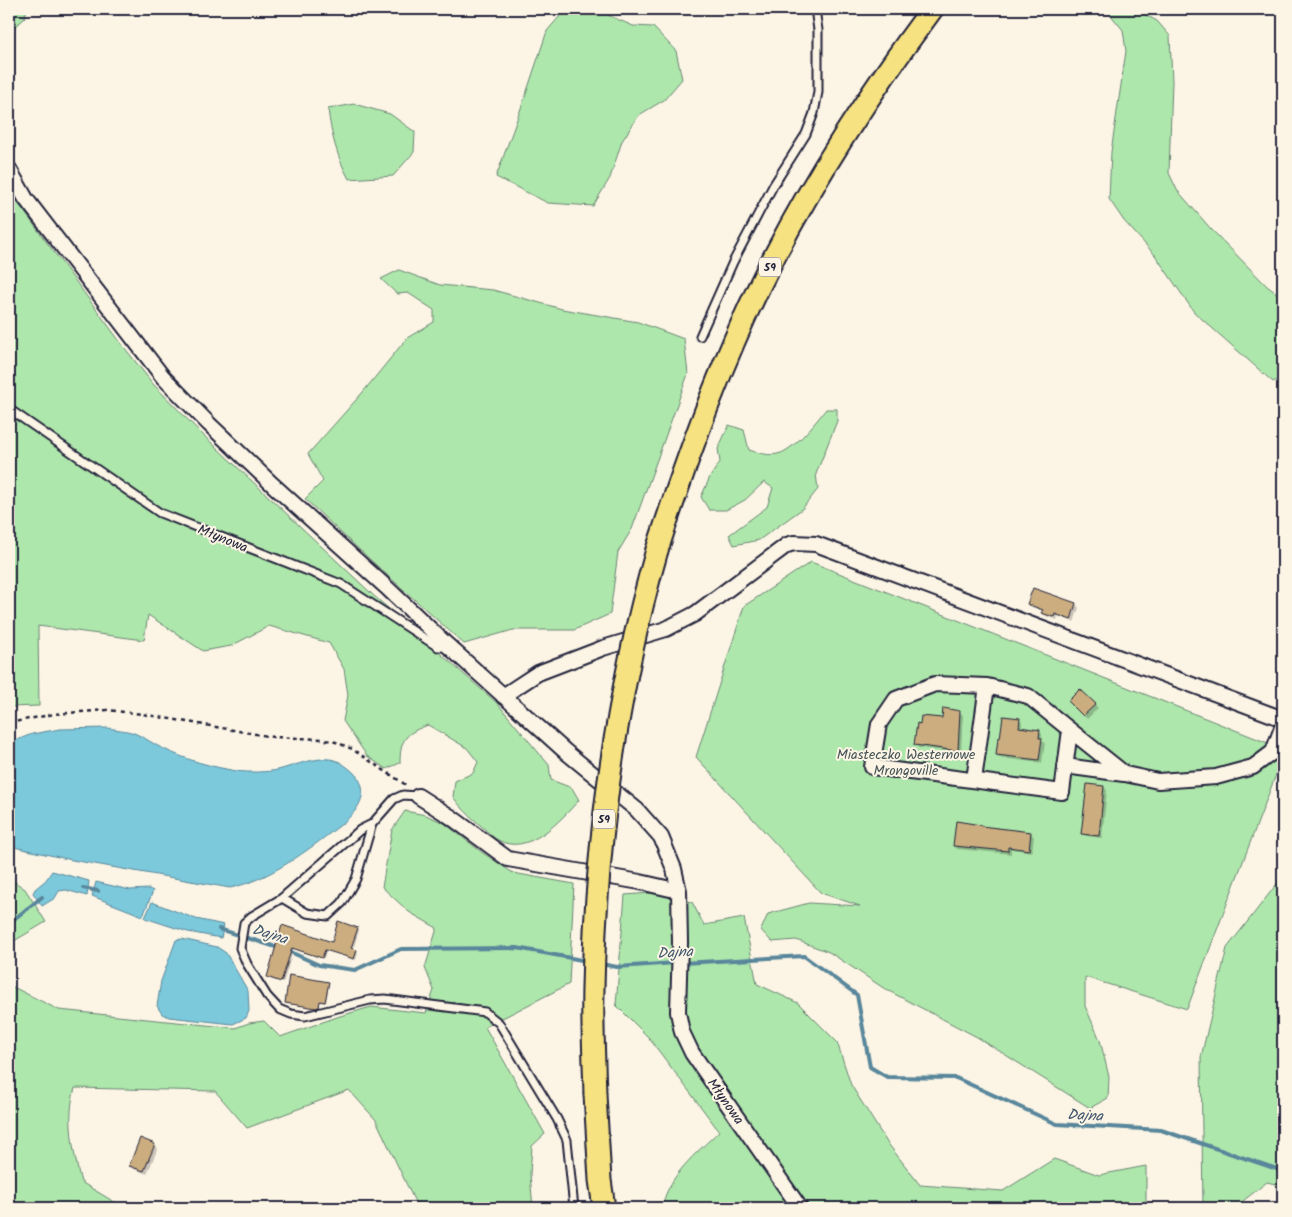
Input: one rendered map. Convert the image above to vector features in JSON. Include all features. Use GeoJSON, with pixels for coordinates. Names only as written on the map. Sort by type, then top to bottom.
{"type":"FeatureCollection","features":[{"type":"Feature","properties":{"kind":"main road","name":"59"},"geometry":{"type":"LineString","coordinates":[[604,1208],[600,1180],[595,1094],[593,988],[598,882],[613,748],[635,632],[657,550],[711,394],[775,256],[800,210],[871,92],[932,9]]}},
{"type":"Feature","properties":{"kind":"street"},"geometry":{"type":"LineString","coordinates":[[9,169],[26,199],[163,377],[273,485],[446,644],[566,752],[637,810],[661,837],[669,854],[679,891],[640,882],[508,859],[451,817],[418,796]]}},
{"type":"Feature","properties":{"kind":"street"},"geometry":{"type":"LineString","coordinates":[[503,696],[538,673],[603,648],[666,629],[695,614],[778,550],[794,543],[816,544],[1283,719]]}},
{"type":"Feature","properties":{"kind":"street"},"geometry":{"type":"LineString","coordinates":[[1070,730],[1062,792],[872,767],[879,724],[896,699],[935,684],[987,686],[1028,696],[1125,774]]}},
{"type":"Feature","properties":{"kind":"street"},"geometry":{"type":"LineString","coordinates":[[974,780],[987,686]]}},
{"type":"Feature","properties":{"kind":"street"},"geometry":{"type":"LineString","coordinates":[[1065,766],[1125,774],[1158,781],[1216,777],[1253,767],[1273,752],[1283,725]]}},
{"type":"Feature","properties":{"kind":"street","name":"Młynowa"},"geometry":{"type":"LineString","coordinates":[[679,891],[678,1012],[682,1032],[692,1053],[800,1208]]}},
{"type":"Feature","properties":{"kind":"lane"},"geometry":{"type":"LineString","coordinates":[[700,336],[733,262],[773,186],[806,134],[814,113],[818,92],[818,30],[815,9]]}},
{"type":"Feature","properties":{"kind":"lane","name":"Młynowa"},"geometry":{"type":"LineString","coordinates":[[9,409],[160,513],[341,584],[438,647],[443,647],[446,644]]}},
{"type":"Feature","properties":{"kind":"lane"},"geometry":{"type":"LineString","coordinates":[[418,796],[403,795],[394,799],[372,824],[360,830],[282,898],[252,916],[244,923],[240,948],[247,964],[267,996],[279,1009],[291,1014],[305,1016],[370,1000],[386,999],[485,1012],[499,1023],[557,1119],[567,1140],[574,1208]]}},
{"type":"Feature","properties":{"kind":"lane"},"geometry":{"type":"LineString","coordinates":[[282,898],[308,913],[328,916],[342,902],[356,879],[372,824]]}},
{"type":"Feature","properties":{"kind":"path"},"geometry":{"type":"LineString","coordinates":[[9,724],[54,714],[107,710],[142,714],[273,737],[322,739],[336,742],[352,749],[399,779],[418,796]]}},
{"type":"Feature","properties":{"kind":"green space"},"geometry":{"type":"Polygon","coordinates":[[[9,9],[27,9],[24,19],[9,32],[9,9]]]}},
{"type":"Feature","properties":{"kind":"green space"},"geometry":{"type":"Polygon","coordinates":[[[566,9],[594,9],[633,26],[653,27],[676,51],[682,79],[664,100],[639,115],[622,141],[610,178],[593,206],[548,203],[496,177],[547,31],[566,9]]]}},
{"type":"Feature","properties":{"kind":"green space"},"geometry":{"type":"Polygon","coordinates":[[[1099,9],[1134,9],[1157,21],[1170,36],[1172,81],[1169,173],[1177,190],[1211,229],[1267,286],[1283,298],[1283,374],[1281,378],[1273,382],[1194,312],[1155,255],[1124,221],[1109,199],[1111,152],[1126,51],[1123,30],[1110,14],[1099,9]]]}},
{"type":"Feature","properties":{"kind":"green space"},"geometry":{"type":"Polygon","coordinates":[[[354,104],[390,114],[415,132],[414,152],[393,176],[349,179],[335,145],[328,109],[354,104]]]}},
{"type":"Feature","properties":{"kind":"green space"},"geometry":{"type":"Polygon","coordinates":[[[9,191],[153,384],[200,432],[373,595],[497,703],[549,765],[551,780],[572,788],[579,800],[553,826],[543,834],[521,844],[509,844],[494,837],[466,812],[453,797],[455,781],[473,773],[478,762],[467,748],[428,725],[414,731],[406,738],[401,748],[400,763],[386,769],[367,756],[343,721],[348,695],[344,669],[329,643],[269,626],[231,646],[203,651],[148,615],[144,640],[38,626],[39,706],[9,707],[9,191]]]}},
{"type":"Feature","properties":{"kind":"green space"},"geometry":{"type":"Polygon","coordinates":[[[399,270],[440,285],[493,290],[562,309],[638,322],[684,339],[688,374],[632,529],[618,552],[610,614],[574,630],[513,630],[464,644],[305,499],[323,481],[308,454],[363,392],[407,338],[434,322],[434,310],[408,293],[397,294],[381,279],[399,270]]]}},
{"type":"Feature","properties":{"kind":"green space"},"geometry":{"type":"Polygon","coordinates":[[[826,409],[837,409],[837,421],[816,474],[818,489],[802,509],[759,540],[734,545],[729,535],[767,507],[773,488],[764,482],[745,500],[726,510],[709,510],[701,497],[710,477],[720,462],[718,449],[729,425],[744,430],[749,450],[773,455],[787,450],[799,440],[826,409]]]}},
{"type":"Feature","properties":{"kind":"green space","name":"Miasteczko Westernowe Mrongoville"},"geometry":{"type":"Polygon","coordinates":[[[811,562],[1283,749],[1283,756],[1187,1009],[1085,977],[1085,1006],[1100,1040],[1109,1077],[1108,1098],[1090,1108],[977,1037],[885,989],[829,952],[796,940],[772,942],[761,930],[768,914],[809,903],[860,906],[821,893],[696,757],[744,606],[811,562]]]}},
{"type":"Feature","properties":{"kind":"green space"},"geometry":{"type":"Polygon","coordinates":[[[405,811],[426,815],[444,823],[513,873],[574,884],[569,984],[485,1027],[545,1134],[532,1146],[530,1174],[533,1208],[429,1208],[415,1202],[376,1120],[349,1090],[247,1128],[215,1091],[75,1088],[72,1099],[71,1123],[73,1147],[81,1182],[121,1206],[130,1208],[9,1208],[9,985],[59,1010],[235,1028],[249,1023],[264,1021],[280,1037],[371,1007],[426,1013],[434,990],[425,968],[437,928],[409,912],[382,887],[392,830],[405,811]]]}},
{"type":"Feature","properties":{"kind":"green space"},"geometry":{"type":"Polygon","coordinates":[[[1283,876],[1283,1186],[1267,1182],[1234,1208],[1203,1208],[1201,1057],[1227,948],[1283,876]]]}},
{"type":"Feature","properties":{"kind":"green space"},"geometry":{"type":"Polygon","coordinates":[[[9,878],[25,889],[46,922],[9,944],[9,878]]]}},
{"type":"Feature","properties":{"kind":"green space"},"geometry":{"type":"Polygon","coordinates":[[[651,893],[692,902],[704,925],[744,918],[757,984],[798,1003],[837,1042],[851,1085],[886,1141],[920,1185],[1003,1191],[1054,1159],[1099,1175],[1146,1166],[1146,1208],[662,1208],[670,1185],[677,1175],[692,1157],[719,1131],[649,1038],[616,1005],[625,895],[651,893]]]}},
{"type":"Feature","properties":{"kind":"water"},"geometry":{"type":"Polygon","coordinates":[[[108,728],[134,733],[160,747],[191,760],[237,771],[274,771],[308,761],[331,759],[344,764],[356,775],[361,782],[362,798],[353,813],[346,820],[287,864],[245,884],[230,888],[72,860],[18,848],[9,844],[9,743],[32,734],[60,729],[108,728]]]}},
{"type":"Feature","properties":{"kind":"water"},"geometry":{"type":"Polygon","coordinates":[[[52,871],[89,881],[87,896],[66,890],[59,891],[55,898],[42,906],[33,893],[52,871]]]}},
{"type":"Feature","properties":{"kind":"water"},"geometry":{"type":"Polygon","coordinates":[[[96,882],[130,890],[149,889],[153,891],[143,916],[92,896],[96,882]]]}},
{"type":"Feature","properties":{"kind":"water"},"geometry":{"type":"Polygon","coordinates":[[[152,902],[196,919],[224,925],[221,938],[188,932],[145,918],[152,902]]]}},
{"type":"Feature","properties":{"kind":"water"},"geometry":{"type":"Polygon","coordinates":[[[182,939],[217,947],[226,953],[248,991],[249,1011],[246,1018],[233,1024],[169,1017],[162,1014],[157,1006],[161,981],[176,940],[182,939]]]}},
{"type":"Feature","properties":{"kind":"building"},"geometry":{"type":"Polygon","coordinates":[[[1033,588],[1076,603],[1071,620],[1055,614],[1054,617],[1041,613],[1043,610],[1027,604],[1033,588]]]}},
{"type":"Feature","properties":{"kind":"building"},"geometry":{"type":"Polygon","coordinates":[[[1080,689],[1096,704],[1083,716],[1068,701],[1080,689]]]}},
{"type":"Feature","properties":{"kind":"building"},"geometry":{"type":"Polygon","coordinates":[[[943,708],[960,711],[958,751],[914,745],[917,723],[920,724],[921,716],[942,718],[943,708]]]}},
{"type":"Feature","properties":{"kind":"building"},"geometry":{"type":"Polygon","coordinates":[[[1003,716],[1020,718],[1019,727],[1040,730],[1039,738],[1042,738],[1039,760],[996,755],[1003,716]]]}},
{"type":"Feature","properties":{"kind":"building"},"geometry":{"type":"Polygon","coordinates":[[[1087,784],[1104,786],[1099,836],[1081,834],[1087,784]]]}},
{"type":"Feature","properties":{"kind":"building"},"geometry":{"type":"Polygon","coordinates":[[[956,821],[1031,832],[1029,850],[1008,847],[1008,851],[953,846],[956,821]]]}},
{"type":"Feature","properties":{"kind":"building"},"geometry":{"type":"Polygon","coordinates":[[[338,921],[358,928],[351,948],[357,950],[354,959],[325,950],[322,958],[292,948],[281,982],[267,977],[282,925],[332,942],[338,921]]]}},
{"type":"Feature","properties":{"kind":"building"},"geometry":{"type":"Polygon","coordinates":[[[289,975],[329,982],[325,1002],[320,1001],[319,1007],[316,1008],[285,1003],[289,975]]]}},
{"type":"Feature","properties":{"kind":"building"},"geometry":{"type":"Polygon","coordinates":[[[140,1138],[155,1144],[144,1171],[129,1166],[140,1138]]]}},
{"type":"Feature","properties":{"kind":"waterway","name":"Dajna"},"geometry":{"type":"LineString","coordinates":[[83,888],[98,891]]}},
{"type":"Feature","properties":{"kind":"waterway","name":"Dajna"},"geometry":{"type":"LineString","coordinates":[[9,923],[42,897]]}},
{"type":"Feature","properties":{"kind":"waterway","name":"Dajna"},"geometry":{"type":"LineString","coordinates":[[219,929],[279,948]]}},
{"type":"Feature","properties":{"kind":"waterway","name":"Dajna"},"geometry":{"type":"LineString","coordinates":[[286,950],[319,965],[355,970],[401,949],[517,948],[587,961]]}},
{"type":"Feature","properties":{"kind":"waterway","name":"Dajna"},"geometry":{"type":"LineString","coordinates":[[683,963],[804,956],[857,995],[870,1067],[887,1077],[956,1078],[1057,1124],[1161,1130],[1283,1171]]}},
{"type":"Feature","properties":{"kind":"waterway","name":"Dajna"},"geometry":{"type":"LineString","coordinates":[[601,964],[617,967],[676,963]]}}]}
